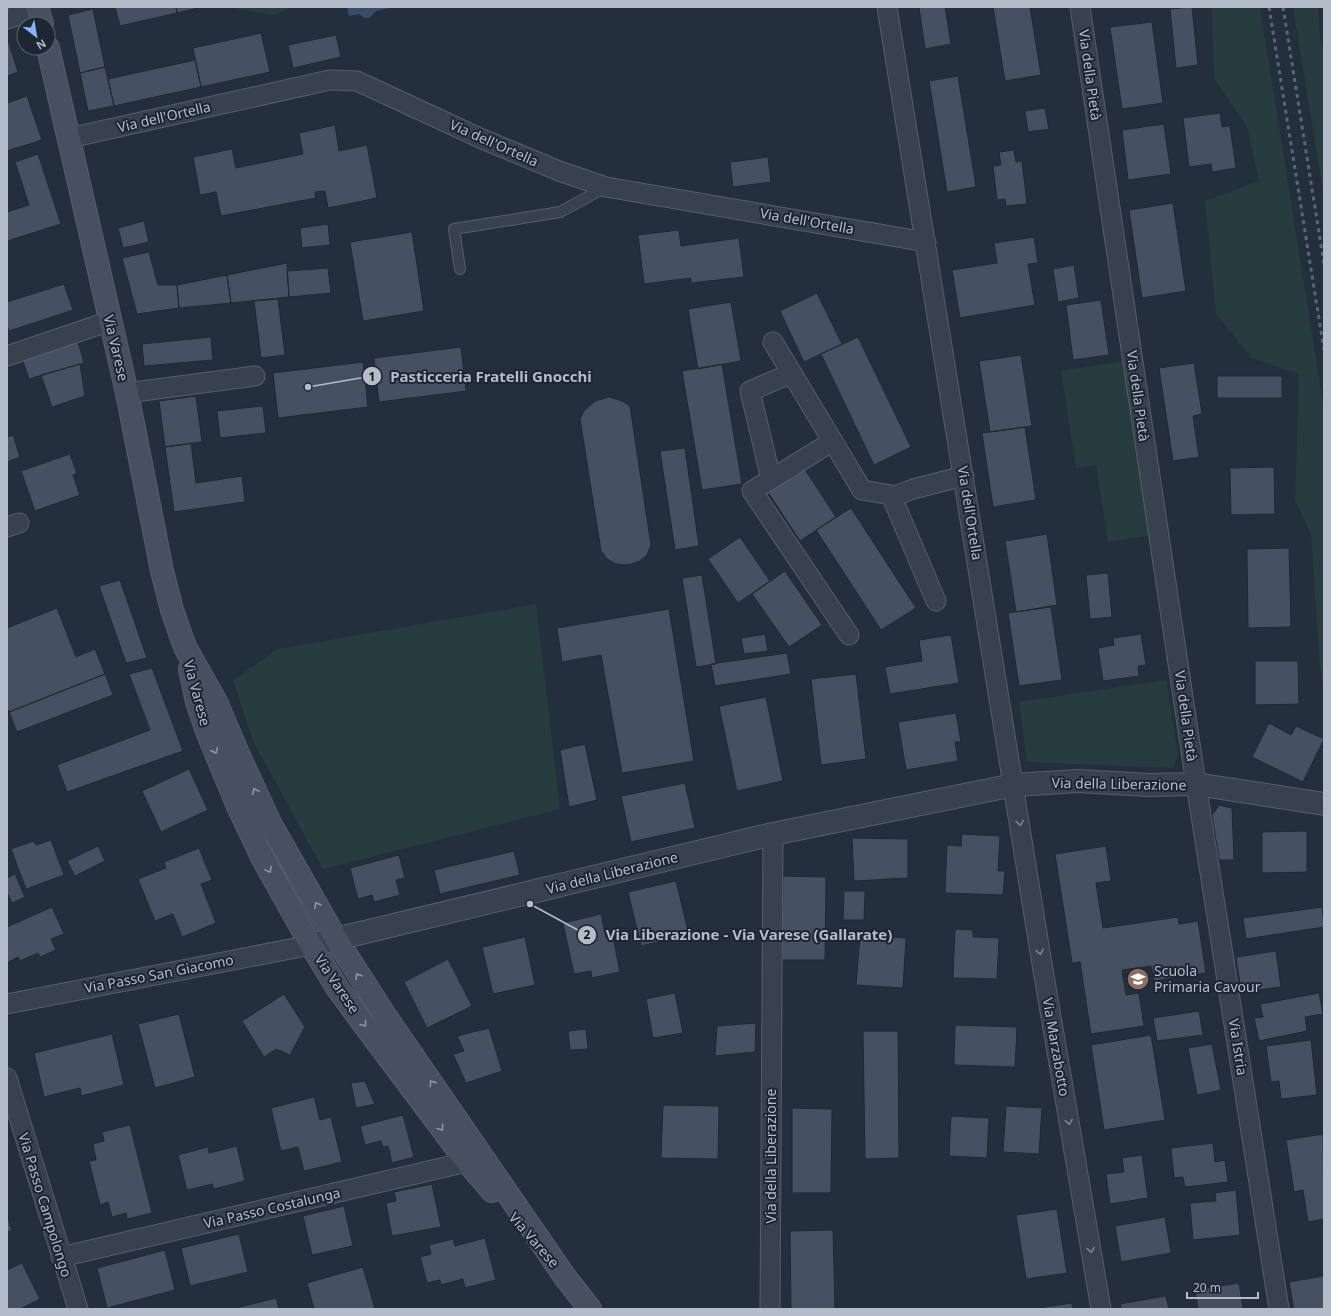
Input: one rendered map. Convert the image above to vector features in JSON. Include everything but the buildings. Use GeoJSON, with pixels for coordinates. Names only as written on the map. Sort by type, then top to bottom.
{"type":"FeatureCollection","features":[{"type":"Feature","properties":{"kind":"main road","name":"Via Varese"},"geometry":{"type":"LineString","coordinates":[[50,56],[127,394],[162,572],[172,610],[185,647],[197,702],[237,804],[263,859],[311,945],[338,988],[475,1159],[590,1309]]}},
{"type":"Feature","properties":{"kind":"main road","name":"Via Varese"},"geometry":{"type":"LineString","coordinates":[[185,647],[216,702],[238,756],[271,825],[336,939],[475,1159]]}},
{"type":"Feature","properties":{"kind":"street","name":"Via dell'Ortella"},"geometry":{"type":"LineString","coordinates":[[887,7],[1014,785]]}},
{"type":"Feature","properties":{"kind":"street","name":"Via della Pietà"},"geometry":{"type":"LineString","coordinates":[[1080,7],[1196,784]]}},
{"type":"Feature","properties":{"kind":"street"},"geometry":{"type":"LineString","coordinates":[[7,19],[39,13]]}},
{"type":"Feature","properties":{"kind":"street","name":"Via dell'Ortella"},"geometry":{"type":"LineString","coordinates":[[69,138],[330,80],[357,81],[480,138],[559,171],[606,187],[926,242]]}},
{"type":"Feature","properties":{"kind":"street"},"geometry":{"type":"LineString","coordinates":[[7,356],[110,321]]}},
{"type":"Feature","properties":{"kind":"street"},"geometry":{"type":"LineString","coordinates":[[773,342],[862,490],[891,495],[936,601]]}},
{"type":"Feature","properties":{"kind":"street"},"geometry":{"type":"LineString","coordinates":[[772,479],[750,391],[792,373]]}},
{"type":"Feature","properties":{"kind":"street"},"geometry":{"type":"LineString","coordinates":[[127,394],[255,376]]}},
{"type":"Feature","properties":{"kind":"street"},"geometry":{"type":"LineString","coordinates":[[833,441],[752,490],[849,635]]}},
{"type":"Feature","properties":{"kind":"street"},"geometry":{"type":"LineString","coordinates":[[892,497],[913,489],[964,476]]}},
{"type":"Feature","properties":{"kind":"street","name":"Via della Liberazione"},"geometry":{"type":"LineString","coordinates":[[311,945],[773,834],[1014,785],[1078,781],[1196,784],[1324,804]]}},
{"type":"Feature","properties":{"kind":"street","name":"Via Istria"},"geometry":{"type":"LineString","coordinates":[[1196,784],[1279,1309]]}},
{"type":"Feature","properties":{"kind":"street","name":"Via Marzabotto"},"geometry":{"type":"LineString","coordinates":[[1014,785],[1041,958],[1101,1309]]}},
{"type":"Feature","properties":{"kind":"street","name":"Via della Liberazione"},"geometry":{"type":"LineString","coordinates":[[770,1309],[773,834]]}},
{"type":"Feature","properties":{"kind":"street","name":"Via Passo San Giacomo"},"geometry":{"type":"LineString","coordinates":[[7,1004],[311,945]]}},
{"type":"Feature","properties":{"kind":"street","name":"Via Passo Campolongo"},"geometry":{"type":"LineString","coordinates":[[7,1078],[60,1257],[78,1309]]}},
{"type":"Feature","properties":{"kind":"street","name":"Via Passo Costalunga"},"geometry":{"type":"LineString","coordinates":[[60,1257],[475,1159]]}},
{"type":"Feature","properties":{"kind":"lane"},"geometry":{"type":"LineString","coordinates":[[460,269],[454,229],[560,212],[606,187]]}},
{"type":"Feature","properties":{"kind":"green space"},"geometry":{"type":"Polygon","coordinates":[[[237,7],[293,7],[274,15],[237,9],[237,7]]]}},
{"type":"Feature","properties":{"kind":"green space"},"geometry":{"type":"Polygon","coordinates":[[[1212,7],[1260,7],[1324,409],[1324,695],[1320,666],[1311,534],[1295,500],[1299,374],[1252,358],[1216,314],[1205,201],[1259,181],[1247,127],[1214,78],[1212,7]]]}},
{"type":"Feature","properties":{"kind":"green space"},"geometry":{"type":"Polygon","coordinates":[[[1293,7],[1318,7],[1320,37],[1324,52],[1324,197],[1293,7]]]}},
{"type":"Feature","properties":{"kind":"green space"},"geometry":{"type":"Polygon","coordinates":[[[1124,361],[1151,535],[1108,542],[1096,465],[1076,468],[1061,371],[1124,361]]]}},
{"type":"Feature","properties":{"kind":"green space"},"geometry":{"type":"Polygon","coordinates":[[[536,604],[560,809],[323,869],[253,741],[233,680],[278,649],[536,604]]]}},
{"type":"Feature","properties":{"kind":"green space"},"geometry":{"type":"Polygon","coordinates":[[[1166,680],[1178,754],[1173,768],[1027,762],[1019,702],[1166,680]]]}},
{"type":"Feature","properties":{"kind":"water"},"geometry":{"type":"Polygon","coordinates":[[[347,7],[395,7],[376,11],[369,18],[365,18],[359,14],[349,16],[347,7]]]}},
{"type":"Feature","properties":{"kind":"railway"},"geometry":{"type":"LineString","coordinates":[[1269,7],[1324,350]]}},
{"type":"Feature","properties":{"kind":"railway"},"geometry":{"type":"LineString","coordinates":[[1283,7],[1324,264]]}},
{"type":"Feature","properties":{"kind":"place","name":"Pasticceria Fratelli Gnocchi"},"geometry":{"type":"Point","coordinates":[308,387]}},
{"type":"Feature","properties":{"kind":"place","name":"Via Liberazione - Via Varese (Gallarate)"},"geometry":{"type":"Point","coordinates":[530,904]}},
{"type":"Feature","properties":{"kind":"place","name":"Scuola Primaria Cavour"},"geometry":{"type":"Point","coordinates":[1138,979]}}]}
